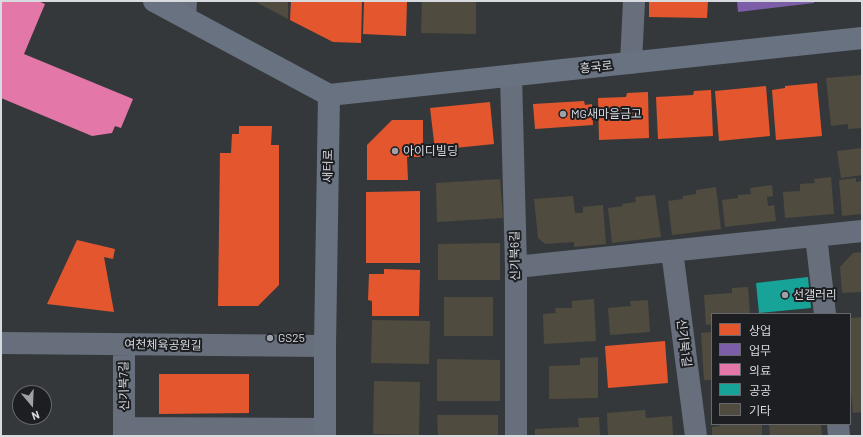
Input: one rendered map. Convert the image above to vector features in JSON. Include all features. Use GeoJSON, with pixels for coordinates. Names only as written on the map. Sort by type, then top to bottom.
{"type":"FeatureCollection","features":[{"type":"Feature","properties":{"kind":"street"},"geometry":{"type":"LineString","coordinates":[[154,1],[185,9],[329,95]]}},
{"type":"Feature","properties":{"kind":"street"},"geometry":{"type":"LineString","coordinates":[[631,63],[634,1]]}},
{"type":"Feature","properties":{"kind":"street","name":"흥국로"},"geometry":{"type":"LineString","coordinates":[[329,95],[862,38]]}},
{"type":"Feature","properties":{"kind":"street","name":"신기북6길"},"geometry":{"type":"LineString","coordinates":[[511,76],[516,267],[516,436]]}},
{"type":"Feature","properties":{"kind":"street","name":"새터로"},"geometry":{"type":"LineString","coordinates":[[325,432],[329,95]]}},
{"type":"Feature","properties":{"kind":"street"},"geometry":{"type":"LineString","coordinates":[[516,267],[862,231]]}},
{"type":"Feature","properties":{"kind":"street"},"geometry":{"type":"LineString","coordinates":[[816,236],[825,313]]}},
{"type":"Feature","properties":{"kind":"street","name":"신기북1길"},"geometry":{"type":"LineString","coordinates":[[672,251],[696,436]]}},
{"type":"Feature","properties":{"kind":"street","name":"여천체육공원길"},"geometry":{"type":"LineString","coordinates":[[1,343],[325,346]]}},
{"type":"Feature","properties":{"kind":"street","name":"신기북7길"},"geometry":{"type":"LineString","coordinates":[[124,345],[125,432],[325,432]]}},
{"type":"Feature","properties":{"kind":"street"},"geometry":{"type":"LineString","coordinates":[[838,425],[840,436]]}},
{"type":"Feature","properties":{"kind":"building: 상업"},"geometry":{"type":"Polygon","coordinates":[[[291,1],[362,1],[361,43],[333,42],[290,20],[291,1]]]}},
{"type":"Feature","properties":{"kind":"building: 상업"},"geometry":{"type":"Polygon","coordinates":[[[364,1],[407,1],[406,36],[363,34],[364,1]]]}},
{"type":"Feature","properties":{"kind":"building: 상업"},"geometry":{"type":"Polygon","coordinates":[[[649,1],[708,1],[707,18],[649,17],[649,1]]]}},
{"type":"Feature","properties":{"kind":"building: 상업"},"geometry":{"type":"Polygon","coordinates":[[[817,83],[822,136],[776,140],[772,90],[785,88],[785,86],[817,83]]]}},
{"type":"Feature","properties":{"kind":"building: 상업"},"geometry":{"type":"Polygon","coordinates":[[[766,86],[770,136],[719,141],[715,91],[766,86]]]}},
{"type":"Feature","properties":{"kind":"building: 상업"},"geometry":{"type":"Polygon","coordinates":[[[711,90],[713,136],[658,139],[656,97],[693,95],[694,91],[711,90]]]}},
{"type":"Feature","properties":{"kind":"building: 상업"},"geometry":{"type":"Polygon","coordinates":[[[648,92],[649,138],[599,140],[598,98],[626,97],[627,93],[648,92]]]}},
{"type":"Feature","properties":{"kind":"building: 상업"},"geometry":{"type":"Polygon","coordinates":[[[584,101],[585,105],[592,104],[593,125],[535,129],[533,104],[584,101]]]}},
{"type":"Feature","properties":{"kind":"building: 상업"},"geometry":{"type":"Polygon","coordinates":[[[490,102],[494,144],[435,150],[430,108],[490,102]]]}},
{"type":"Feature","properties":{"kind":"building: 상업","name":"아이디빌딩"},"geometry":{"type":"Polygon","coordinates":[[[392,120],[423,120],[423,157],[407,157],[408,180],[367,180],[367,145],[392,120]]]}},
{"type":"Feature","properties":{"kind":"building: 상업"},"geometry":{"type":"Polygon","coordinates":[[[239,126],[272,126],[271,145],[279,145],[279,285],[258,306],[218,306],[220,153],[231,153],[232,134],[239,134],[239,126]]]}},
{"type":"Feature","properties":{"kind":"building: 상업"},"geometry":{"type":"Polygon","coordinates":[[[420,191],[420,263],[366,263],[366,192],[420,191]]]}},
{"type":"Feature","properties":{"kind":"building: 상업"},"geometry":{"type":"Polygon","coordinates":[[[77,240],[115,249],[113,259],[104,257],[114,312],[47,304],[77,240]]]}},
{"type":"Feature","properties":{"kind":"building: 상업"},"geometry":{"type":"Polygon","coordinates":[[[384,269],[420,270],[419,316],[372,316],[372,301],[368,300],[369,274],[384,274],[384,269]]]}},
{"type":"Feature","properties":{"kind":"building: 상업"},"geometry":{"type":"Polygon","coordinates":[[[665,341],[668,383],[608,388],[605,346],[665,341]]]}},
{"type":"Feature","properties":{"kind":"building: 상업"},"geometry":{"type":"Polygon","coordinates":[[[159,374],[249,374],[249,413],[159,414],[159,374]]]}},
{"type":"Feature","properties":{"kind":"building: 업무"},"geometry":{"type":"Polygon","coordinates":[[[737,1],[814,1],[814,3],[738,12],[737,1]]]}},
{"type":"Feature","properties":{"kind":"building: 의료"},"geometry":{"type":"Polygon","coordinates":[[[1,1],[38,1],[45,4],[24,54],[133,99],[121,128],[115,126],[112,133],[92,136],[1,98],[1,1]]]}},
{"type":"Feature","properties":{"kind":"building: 공공"},"geometry":{"type":"Polygon","coordinates":[[[808,277],[811,308],[759,313],[756,283],[808,277]]]}},
{"type":"Feature","properties":{"kind":"building: 기타"},"geometry":{"type":"Polygon","coordinates":[[[254,1],[288,1],[288,19],[254,1]]]}},
{"type":"Feature","properties":{"kind":"building: 기타"},"geometry":{"type":"Polygon","coordinates":[[[422,1],[476,1],[476,34],[421,33],[422,1]]]}},
{"type":"Feature","properties":{"kind":"building: 기타"},"geometry":{"type":"Polygon","coordinates":[[[862,75],[862,128],[848,129],[848,124],[831,126],[826,78],[862,75]]]}},
{"type":"Feature","properties":{"kind":"building: 기타"},"geometry":{"type":"Polygon","coordinates":[[[862,148],[862,175],[841,178],[837,151],[862,148]]]}},
{"type":"Feature","properties":{"kind":"building: 기타"},"geometry":{"type":"Polygon","coordinates":[[[831,177],[834,214],[785,218],[783,192],[800,191],[800,184],[815,183],[814,179],[831,177]]]}},
{"type":"Feature","properties":{"kind":"building: 기타"},"geometry":{"type":"Polygon","coordinates":[[[856,178],[856,182],[862,181],[862,214],[842,216],[839,180],[856,178]]]}},
{"type":"Feature","properties":{"kind":"building: 기타"},"geometry":{"type":"Polygon","coordinates":[[[500,179],[503,218],[437,222],[436,183],[500,179]]]}},
{"type":"Feature","properties":{"kind":"building: 기타"},"geometry":{"type":"Polygon","coordinates":[[[772,185],[773,196],[767,197],[768,206],[774,205],[776,221],[725,227],[722,200],[738,198],[738,195],[751,194],[750,188],[772,185]]]}},
{"type":"Feature","properties":{"kind":"building: 기타"},"geometry":{"type":"Polygon","coordinates":[[[716,187],[721,229],[672,235],[668,201],[683,199],[683,196],[696,194],[696,190],[716,187]]]}},
{"type":"Feature","properties":{"kind":"building: 기타"},"geometry":{"type":"Polygon","coordinates":[[[655,195],[661,237],[612,243],[608,208],[636,202],[635,197],[655,195]]]}},
{"type":"Feature","properties":{"kind":"building: 기타"},"geometry":{"type":"Polygon","coordinates":[[[573,196],[575,213],[583,213],[583,207],[603,205],[606,244],[574,247],[574,242],[545,244],[538,238],[534,199],[573,196]]]}},
{"type":"Feature","properties":{"kind":"building: 기타"},"geometry":{"type":"Polygon","coordinates":[[[500,243],[500,280],[438,280],[438,244],[500,243]]]}},
{"type":"Feature","properties":{"kind":"building: 기타"},"geometry":{"type":"Polygon","coordinates":[[[862,252],[862,292],[842,293],[840,267],[853,253],[862,252]]]}},
{"type":"Feature","properties":{"kind":"building: 기타"},"geometry":{"type":"Polygon","coordinates":[[[748,287],[750,313],[711,313],[711,324],[706,325],[704,295],[732,293],[732,288],[748,287]]]}},
{"type":"Feature","properties":{"kind":"building: 기타"},"geometry":{"type":"Polygon","coordinates":[[[444,297],[493,297],[493,336],[444,336],[444,297]]]}},
{"type":"Feature","properties":{"kind":"building: 기타"},"geometry":{"type":"Polygon","coordinates":[[[594,299],[596,341],[544,344],[543,314],[556,313],[555,308],[572,308],[572,301],[594,299]]]}},
{"type":"Feature","properties":{"kind":"building: 기타"},"geometry":{"type":"Polygon","coordinates":[[[648,300],[650,332],[610,335],[608,308],[631,306],[630,301],[648,300]]]}},
{"type":"Feature","properties":{"kind":"building: 기타"},"geometry":{"type":"Polygon","coordinates":[[[862,317],[862,412],[853,413],[851,390],[851,318],[862,317]]]}},
{"type":"Feature","properties":{"kind":"building: 기타"},"geometry":{"type":"Polygon","coordinates":[[[372,320],[430,321],[429,364],[371,363],[372,320]]]}},
{"type":"Feature","properties":{"kind":"building: 기타"},"geometry":{"type":"Polygon","coordinates":[[[711,332],[711,380],[704,380],[701,333],[711,332]]]}},
{"type":"Feature","properties":{"kind":"building: 기타"},"geometry":{"type":"Polygon","coordinates":[[[598,357],[598,398],[549,399],[549,366],[580,365],[580,358],[598,357]]]}},
{"type":"Feature","properties":{"kind":"building: 기타"},"geometry":{"type":"Polygon","coordinates":[[[437,359],[500,360],[500,401],[437,401],[437,359]]]}},
{"type":"Feature","properties":{"kind":"building: 기타"},"geometry":{"type":"Polygon","coordinates":[[[374,381],[420,382],[419,435],[373,434],[374,381]]]}},
{"type":"Feature","properties":{"kind":"building: 기타"},"geometry":{"type":"Polygon","coordinates":[[[645,410],[646,418],[672,416],[673,436],[608,436],[607,413],[645,410]]]}},
{"type":"Feature","properties":{"kind":"building: 기타"},"geometry":{"type":"Polygon","coordinates":[[[437,415],[498,415],[498,436],[438,436],[437,415]]]}},
{"type":"Feature","properties":{"kind":"building: 기타"},"geometry":{"type":"Polygon","coordinates":[[[599,417],[600,436],[535,436],[535,429],[579,427],[578,418],[599,417]]]}},
{"type":"Feature","properties":{"kind":"building: 기타"},"geometry":{"type":"Polygon","coordinates":[[[762,425],[762,436],[712,436],[712,427],[762,425]]]}},
{"type":"Feature","properties":{"kind":"building: 기타"},"geometry":{"type":"Polygon","coordinates":[[[769,425],[821,425],[822,436],[770,436],[769,425]]]}},
{"type":"Feature","properties":{"kind":"place","name":"MG새마을금고"},"geometry":{"type":"Point","coordinates":[563,114]}},
{"type":"Feature","properties":{"kind":"place","name":"아이디빌딩"},"geometry":{"type":"Point","coordinates":[395,151]}},
{"type":"Feature","properties":{"kind":"place","name":"선갤러리"},"geometry":{"type":"Point","coordinates":[785,295]}},
{"type":"Feature","properties":{"kind":"place","name":"GS25"},"geometry":{"type":"Point","coordinates":[270,338]}}]}
